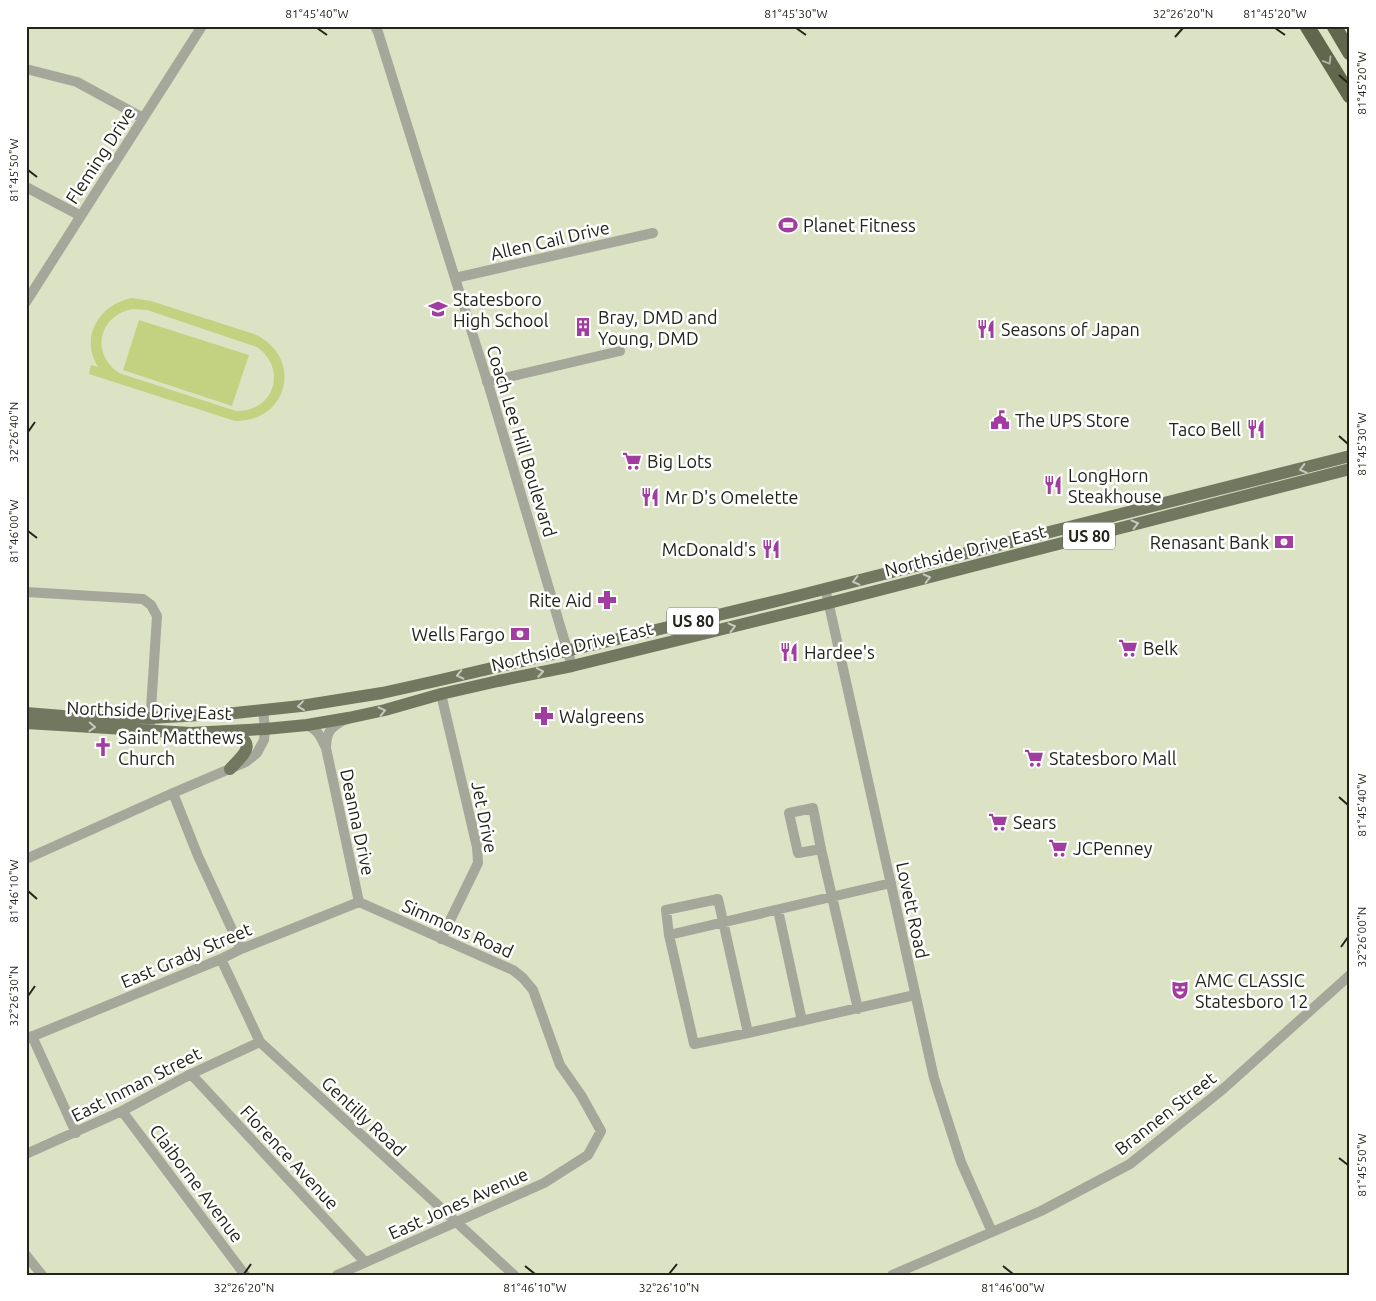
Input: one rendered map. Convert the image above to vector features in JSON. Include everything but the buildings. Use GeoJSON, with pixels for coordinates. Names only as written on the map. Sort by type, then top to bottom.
{"type":"FeatureCollection","features":[{"type":"Feature","properties":{"kind":"highway"},"geometry":{"type":"LineString","coordinates":[[1307,26],[1350,96]]}},
{"type":"Feature","properties":{"kind":"highway"},"geometry":{"type":"LineString","coordinates":[[1334,26],[1350,53]]}},
{"type":"Feature","properties":{"kind":"main road","name":"Northside Drive East"},"geometry":{"type":"LineString","coordinates":[[150,724],[301,706],[382,693],[436,681],[826,588],[1350,456]]}},
{"type":"Feature","properties":{"kind":"main road","name":"Northside Drive East"},"geometry":{"type":"LineString","coordinates":[[27,717],[150,724],[191,732],[265,729],[307,725],[348,718],[441,694],[572,666],[829,603],[1350,469]]}},
{"type":"Feature","properties":{"kind":"main road"},"geometry":{"type":"LineString","coordinates":[[230,769],[245,753],[247,748],[244,738],[231,731]]}},
{"type":"Feature","properties":{"kind":"street","name":"Fleming Drive"},"geometry":{"type":"LineString","coordinates":[[26,302],[202,26]]}},
{"type":"Feature","properties":{"kind":"street","name":"Coach Lee Hill Boulevard"},"geometry":{"type":"LineString","coordinates":[[374,26],[378,32],[455,278],[572,666]]}},
{"type":"Feature","properties":{"kind":"street"},"geometry":{"type":"LineString","coordinates":[[26,69],[77,82],[143,118]]}},
{"type":"Feature","properties":{"kind":"street"},"geometry":{"type":"LineString","coordinates":[[26,187],[81,216]]}},
{"type":"Feature","properties":{"kind":"street","name":"Allen Cail Drive"},"geometry":{"type":"LineString","coordinates":[[455,278],[653,233]]}},
{"type":"Feature","properties":{"kind":"street"},"geometry":{"type":"LineString","coordinates":[[487,382],[620,351]]}},
{"type":"Feature","properties":{"kind":"street","name":"Lovett Road"},"geometry":{"type":"LineString","coordinates":[[826,588],[934,1078],[961,1162],[992,1232]]}},
{"type":"Feature","properties":{"kind":"street"},"geometry":{"type":"LineString","coordinates":[[26,592],[143,599],[151,605],[157,616],[150,724]]}},
{"type":"Feature","properties":{"kind":"street","name":"Jet Drive"},"geometry":{"type":"LineString","coordinates":[[441,694],[477,847],[478,863],[441,939]]}},
{"type":"Feature","properties":{"kind":"street"},"geometry":{"type":"LineString","coordinates":[[26,859],[246,762],[257,753],[264,740],[263,710]]}},
{"type":"Feature","properties":{"kind":"street","name":"Deanna Drive"},"geometry":{"type":"LineString","coordinates":[[348,718],[330,730],[326,740],[326,748],[359,902]]}},
{"type":"Feature","properties":{"kind":"street","name":"Deanna Drive"},"geometry":{"type":"LineString","coordinates":[[307,725],[315,729],[326,748]]}},
{"type":"Feature","properties":{"kind":"street"},"geometry":{"type":"LineString","coordinates":[[173,793],[198,856],[241,949]]}},
{"type":"Feature","properties":{"kind":"street"},"geometry":{"type":"LineString","coordinates":[[821,849],[798,853],[789,813],[813,808],[858,1009]]}},
{"type":"Feature","properties":{"kind":"street"},"geometry":{"type":"LineString","coordinates":[[670,935],[890,883]]}},
{"type":"Feature","properties":{"kind":"street"},"geometry":{"type":"LineString","coordinates":[[748,1033],[718,899],[666,910],[694,1044],[748,1033],[858,1009],[915,995]]}},
{"type":"Feature","properties":{"kind":"street","name":"Simmons Road"},"geometry":{"type":"LineString","coordinates":[[359,902],[513,970],[523,978],[533,990],[560,1065],[581,1095],[601,1131],[588,1155]]}},
{"type":"Feature","properties":{"kind":"street","name":"East Grady Street"},"geometry":{"type":"LineString","coordinates":[[29,1037],[359,902]]}},
{"type":"Feature","properties":{"kind":"street"},"geometry":{"type":"LineString","coordinates":[[778,910],[802,1021]]}},
{"type":"Feature","properties":{"kind":"street","name":"Gentilly Road"},"geometry":{"type":"LineString","coordinates":[[221,959],[260,1042],[514,1275]]}},
{"type":"Feature","properties":{"kind":"street","name":"Brannen Street"},"geometry":{"type":"LineString","coordinates":[[892,1275],[1041,1211],[1130,1164],[1223,1089],[1350,975]]}},
{"type":"Feature","properties":{"kind":"street"},"geometry":{"type":"LineString","coordinates":[[29,1037],[76,1133]]}},
{"type":"Feature","properties":{"kind":"street","name":"East Inman Street"},"geometry":{"type":"LineString","coordinates":[[26,1154],[122,1111],[191,1074],[260,1042]]}},
{"type":"Feature","properties":{"kind":"street","name":"Florence Avenue"},"geometry":{"type":"LineString","coordinates":[[191,1074],[365,1262]]}},
{"type":"Feature","properties":{"kind":"street","name":"Claiborne Avenue"},"geometry":{"type":"LineString","coordinates":[[122,1111],[245,1275]]}},
{"type":"Feature","properties":{"kind":"street","name":"East Jones Avenue"},"geometry":{"type":"LineString","coordinates":[[337,1275],[544,1183],[588,1155]]}},
{"type":"Feature","properties":{"kind":"street"},"geometry":{"type":"LineString","coordinates":[[26,1255],[42,1275]]}},
{"type":"Feature","properties":{"kind":"green space"},"geometry":{"type":"Polygon","coordinates":[[[132,298],[151,301],[254,334],[270,344],[280,357],[284,371],[284,386],[278,400],[268,411],[253,418],[235,421],[89,374],[91,365],[98,367],[91,344],[92,333],[96,323],[102,314],[121,301],[132,298]],[[133,309],[121,313],[112,319],[102,336],[104,355],[110,365],[119,373],[236,411],[260,405],[268,397],[274,377],[272,366],[267,356],[257,347],[147,310],[133,309]]]}},
{"type":"Feature","properties":{"kind":"green space"},"geometry":{"type":"Polygon","coordinates":[[[139,320],[249,355],[232,406],[123,370],[139,320]]]}},
{"type":"Feature","properties":{"kind":"place","name":"Planet Fitness"},"geometry":{"type":"Point","coordinates":[788,225]}},
{"type":"Feature","properties":{"kind":"place","name":"Statesboro High School"},"geometry":{"type":"Point","coordinates":[438,309]}},
{"type":"Feature","properties":{"kind":"place","name":"Bray, DMD and Young, DMD"},"geometry":{"type":"Point","coordinates":[583,327]}},
{"type":"Feature","properties":{"kind":"place","name":"Seasons of Japan"},"geometry":{"type":"Point","coordinates":[986,329]}},
{"type":"Feature","properties":{"kind":"place","name":"The UPS Store"},"geometry":{"type":"Point","coordinates":[1000,420]}},
{"type":"Feature","properties":{"kind":"place","name":"Taco Bell"},"geometry":{"type":"Point","coordinates":[1256,429]}},
{"type":"Feature","properties":{"kind":"place","name":"Big Lots"},"geometry":{"type":"Point","coordinates":[632,461]}},
{"type":"Feature","properties":{"kind":"place","name":"LongHorn Steakhouse"},"geometry":{"type":"Point","coordinates":[1053,485]}},
{"type":"Feature","properties":{"kind":"place","name":"Mr D's Omelette"},"geometry":{"type":"Point","coordinates":[650,497]}},
{"type":"Feature","properties":{"kind":"place","name":"Renasant Bank"},"geometry":{"type":"Point","coordinates":[1284,542]}},
{"type":"Feature","properties":{"kind":"place","name":"McDonald's"},"geometry":{"type":"Point","coordinates":[771,549]}},
{"type":"Feature","properties":{"kind":"place","name":"Rite Aid"},"geometry":{"type":"Point","coordinates":[607,600]}},
{"type":"Feature","properties":{"kind":"place","name":"Wells Fargo"},"geometry":{"type":"Point","coordinates":[520,634]}},
{"type":"Feature","properties":{"kind":"place","name":"Belk"},"geometry":{"type":"Point","coordinates":[1128,648]}},
{"type":"Feature","properties":{"kind":"place","name":"Hardee's"},"geometry":{"type":"Point","coordinates":[789,652]}},
{"type":"Feature","properties":{"kind":"place","name":"Walgreens"},"geometry":{"type":"Point","coordinates":[544,716]}},
{"type":"Feature","properties":{"kind":"place","name":"Saint Matthews Church"},"geometry":{"type":"Point","coordinates":[103,747]}},
{"type":"Feature","properties":{"kind":"place","name":"Statesboro Mall"},"geometry":{"type":"Point","coordinates":[1034,758]}},
{"type":"Feature","properties":{"kind":"place","name":"Sears"},"geometry":{"type":"Point","coordinates":[998,822]}},
{"type":"Feature","properties":{"kind":"place","name":"JCPenney"},"geometry":{"type":"Point","coordinates":[1058,848]}},
{"type":"Feature","properties":{"kind":"place","name":"AMC CLASSIC Statesboro 12"},"geometry":{"type":"Point","coordinates":[1180,990]}}]}
